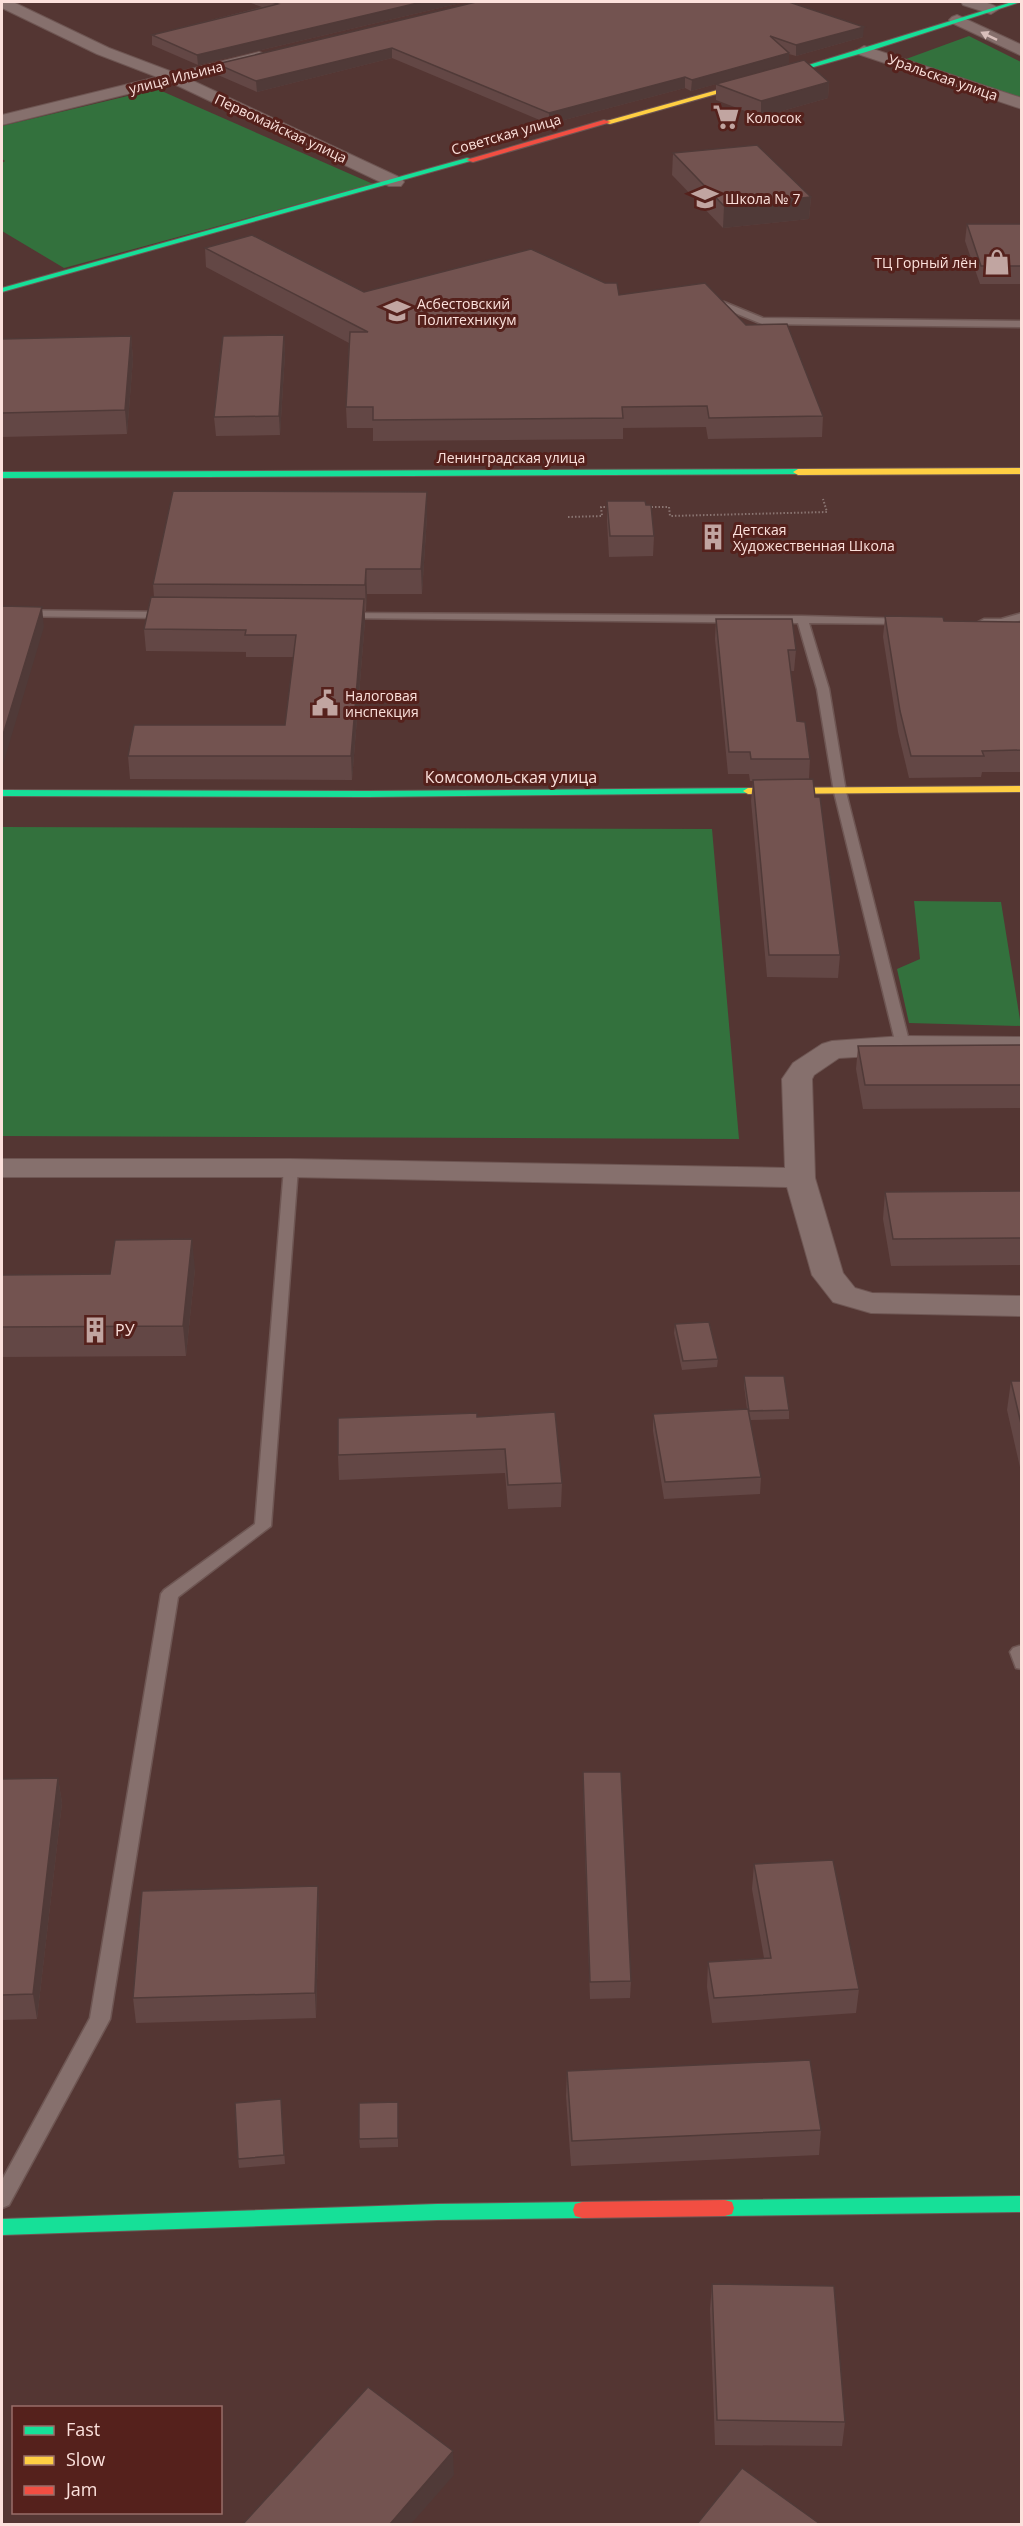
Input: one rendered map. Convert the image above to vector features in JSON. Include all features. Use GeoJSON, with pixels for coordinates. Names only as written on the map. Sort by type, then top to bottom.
{"type":"FeatureCollection","features":[{"type":"Feature","properties":{"kind":"street","name":"Первомайская улица"},"geometry":{"type":"LineString","coordinates":[[2,2],[103,51],[172,77],[395,182]]}},
{"type":"Feature","properties":{"kind":"street"},"geometry":{"type":"LineString","coordinates":[[968,2],[991,9]]}},
{"type":"Feature","properties":{"kind":"street","name":"Советская улица"},"geometry":{"type":"LineString","coordinates":[[2,290],[864,51],[1017,2]]}},
{"type":"Feature","properties":{"kind":"street"},"geometry":{"type":"LineString","coordinates":[[957,20],[1022,51]]}},
{"type":"Feature","properties":{"kind":"street","name":"Уральская улица"},"geometry":{"type":"LineString","coordinates":[[864,51],[1022,104]]}},
{"type":"Feature","properties":{"kind":"street","name":"улица Ильина"},"geometry":{"type":"LineString","coordinates":[[2,120],[273,54]]}},
{"type":"Feature","properties":{"kind":"street","name":"Ленинградская улица"},"geometry":{"type":"LineString","coordinates":[[2,475],[1022,471]]}},
{"type":"Feature","properties":{"kind":"street","name":"Комсомольская улица"},"geometry":{"type":"LineString","coordinates":[[2,793],[840,792],[1022,789]]}},
{"type":"Feature","properties":{"kind":"street"},"geometry":{"type":"LineString","coordinates":[[1022,1046],[903,1045],[832,1050],[803,1068],[797,1079],[800,1178],[828,1275],[844,1295],[871,1303],[1022,1306]]}},
{"type":"Feature","properties":{"kind":"street"},"geometry":{"type":"LineString","coordinates":[[2,1168],[291,1168],[800,1178]]}},
{"type":"Feature","properties":{"kind":"street"},"geometry":{"type":"LineString","coordinates":[[2,2226],[449,2212],[1022,2204]]}},
{"type":"Feature","properties":{"kind":"lane"},"geometry":{"type":"LineString","coordinates":[[721,304],[762,321],[1022,324]]}},
{"type":"Feature","properties":{"kind":"lane"},"geometry":{"type":"LineString","coordinates":[[2,613],[185,615]]}},
{"type":"Feature","properties":{"kind":"lane"},"geometry":{"type":"LineString","coordinates":[[327,616],[920,621]]}},
{"type":"Feature","properties":{"kind":"lane"},"geometry":{"type":"LineString","coordinates":[[1002,622],[1022,616]]}},
{"type":"Feature","properties":{"kind":"lane"},"geometry":{"type":"LineString","coordinates":[[802,619],[823,689],[840,792],[903,1045]]}},
{"type":"Feature","properties":{"kind":"lane"},"geometry":{"type":"LineString","coordinates":[[967,622],[1022,623]]}},
{"type":"Feature","properties":{"kind":"lane"},"geometry":{"type":"LineString","coordinates":[[2,2199],[100,2019],[170,1594],[263,1526],[291,1168]]}},
{"type":"Feature","properties":{"kind":"lane"},"geometry":{"type":"LineString","coordinates":[[1022,1652],[1019,1652],[1022,1663]]}},
{"type":"Feature","properties":{"kind":"path"},"geometry":{"type":"LineString","coordinates":[[646,507],[669,507],[670,516],[826,512],[822,492]]}},
{"type":"Feature","properties":{"kind":"path"},"geometry":{"type":"LineString","coordinates":[[568,517],[602,516],[601,507],[612,507]]}},
{"type":"Feature","properties":{"kind":"green space"},"geometry":{"type":"Polygon","coordinates":[[[969,36],[1021,62],[1021,98],[906,59],[969,36]]]}},
{"type":"Feature","properties":{"kind":"green space"},"geometry":{"type":"Polygon","coordinates":[[[157,89],[373,184],[64,268],[2,231],[2,163],[5,161],[2,159],[2,126],[157,89]]]}},
{"type":"Feature","properties":{"kind":"green space"},"geometry":{"type":"Polygon","coordinates":[[[2,827],[712,829],[739,1139],[2,1136],[2,827]]]}},
{"type":"Feature","properties":{"kind":"green space"},"geometry":{"type":"Polygon","coordinates":[[[914,901],[1001,902],[1021,1026],[909,1023],[897,969],[920,959],[914,901]]]}},
{"type":"Feature","properties":{"kind":"building"},"geometry":{"type":"Polygon","coordinates":[[[272,2],[422,2],[197,55],[152,35],[278,4],[272,2]]]}},
{"type":"Feature","properties":{"kind":"building"},"geometry":{"type":"Polygon","coordinates":[[[476,2],[789,2],[864,27],[796,45],[770,36],[789,53],[692,80],[685,77],[549,113],[392,48],[256,81],[217,64],[476,2]]]}},
{"type":"Feature","properties":{"kind":"building"},"geometry":{"type":"Polygon","coordinates":[[[804,60],[829,82],[761,101],[716,84],[804,60]]]}},
{"type":"Feature","properties":{"kind":"building"},"geometry":{"type":"Polygon","coordinates":[[[757,145],[811,197],[724,206],[673,153],[757,145]]]}},
{"type":"Feature","properties":{"kind":"building","name":"ТЦ Горный лён"},"geometry":{"type":"Polygon","coordinates":[[[967,224],[1022,224],[1022,266],[981,266],[967,224]]]}},
{"type":"Feature","properties":{"kind":"building"},"geometry":{"type":"Polygon","coordinates":[[[252,235],[364,292],[531,249],[605,283],[617,283],[619,295],[705,283],[746,325],[787,324],[823,416],[709,418],[707,406],[622,407],[623,418],[373,420],[373,407],[346,407],[350,332],[368,332],[205,248],[252,235]]]}},
{"type":"Feature","properties":{"kind":"building"},"geometry":{"type":"Polygon","coordinates":[[[284,335],[279,416],[214,417],[223,336],[284,335]]]}},
{"type":"Feature","properties":{"kind":"building"},"geometry":{"type":"Polygon","coordinates":[[[131,336],[125,410],[2,413],[2,339],[131,336]]]}},
{"type":"Feature","properties":{"kind":"building"},"geometry":{"type":"Polygon","coordinates":[[[173,491],[427,492],[421,569],[366,569],[365,585],[153,584],[173,491]]]}},
{"type":"Feature","properties":{"kind":"building"},"geometry":{"type":"Polygon","coordinates":[[[607,501],[645,501],[646,505],[651,505],[654,536],[610,536],[607,501]]]}},
{"type":"Feature","properties":{"kind":"building"},"geometry":{"type":"Polygon","coordinates":[[[151,597],[364,599],[351,756],[128,756],[134,725],[285,725],[296,635],[245,635],[246,630],[144,629],[151,597]]]}},
{"type":"Feature","properties":{"kind":"building"},"geometry":{"type":"Polygon","coordinates":[[[2,606],[42,607],[2,738],[2,606]]]}},
{"type":"Feature","properties":{"kind":"building"},"geometry":{"type":"Polygon","coordinates":[[[885,616],[943,617],[944,621],[1022,622],[1022,750],[982,751],[984,756],[911,756],[900,711],[885,616]]]}},
{"type":"Feature","properties":{"kind":"building"},"geometry":{"type":"Polygon","coordinates":[[[716,619],[792,619],[796,650],[788,650],[797,721],[805,722],[810,759],[751,759],[750,752],[729,752],[716,619]]]}},
{"type":"Feature","properties":{"kind":"building"},"geometry":{"type":"Polygon","coordinates":[[[813,779],[815,797],[820,797],[840,955],[769,955],[753,780],[813,779]]]}},
{"type":"Feature","properties":{"kind":"building"},"geometry":{"type":"Polygon","coordinates":[[[1022,1045],[1022,1085],[865,1085],[858,1046],[1022,1045]]]}},
{"type":"Feature","properties":{"kind":"building"},"geometry":{"type":"Polygon","coordinates":[[[1022,1191],[1022,1238],[893,1239],[885,1192],[1022,1191]]]}},
{"type":"Feature","properties":{"kind":"building"},"geometry":{"type":"Polygon","coordinates":[[[192,1239],[183,1326],[2,1327],[2,1275],[110,1274],[115,1240],[192,1239]]]}},
{"type":"Feature","properties":{"kind":"building"},"geometry":{"type":"Polygon","coordinates":[[[709,1322],[718,1359],[683,1361],[675,1324],[709,1322]]]}},
{"type":"Feature","properties":{"kind":"building"},"geometry":{"type":"Polygon","coordinates":[[[744,1376],[784,1376],[789,1410],[749,1411],[744,1376]]]}},
{"type":"Feature","properties":{"kind":"building"},"geometry":{"type":"Polygon","coordinates":[[[1011,1381],[1022,1381],[1022,1428],[1011,1381]]]}},
{"type":"Feature","properties":{"kind":"building"},"geometry":{"type":"Polygon","coordinates":[[[748,1409],[761,1477],[665,1482],[653,1414],[748,1409]]]}},
{"type":"Feature","properties":{"kind":"building"},"geometry":{"type":"Polygon","coordinates":[[[555,1412],[562,1483],[508,1485],[505,1449],[338,1455],[338,1418],[477,1413],[477,1417],[555,1412]]]}},
{"type":"Feature","properties":{"kind":"building"},"geometry":{"type":"Polygon","coordinates":[[[583,1772],[621,1772],[631,1981],[590,1982],[583,1772]]]}},
{"type":"Feature","properties":{"kind":"building"},"geometry":{"type":"Polygon","coordinates":[[[58,1778],[33,1994],[2,1995],[2,1779],[58,1778]]]}},
{"type":"Feature","properties":{"kind":"building"},"geometry":{"type":"Polygon","coordinates":[[[833,1860],[859,1989],[714,1998],[708,1962],[771,1958],[754,1864],[833,1860]]]}},
{"type":"Feature","properties":{"kind":"building"},"geometry":{"type":"Polygon","coordinates":[[[318,1886],[315,1993],[133,1998],[142,1891],[318,1886]]]}},
{"type":"Feature","properties":{"kind":"building"},"geometry":{"type":"Polygon","coordinates":[[[810,2060],[821,2130],[572,2141],[567,2071],[810,2060]]]}},
{"type":"Feature","properties":{"kind":"building"},"geometry":{"type":"Polygon","coordinates":[[[281,2099],[284,2155],[238,2159],[235,2103],[281,2099]]]}},
{"type":"Feature","properties":{"kind":"building"},"geometry":{"type":"Polygon","coordinates":[[[398,2102],[398,2138],[359,2139],[359,2103],[398,2102]]]}},
{"type":"Feature","properties":{"kind":"building"},"geometry":{"type":"Polygon","coordinates":[[[712,2284],[834,2286],[845,2422],[717,2420],[712,2284]]]}},
{"type":"Feature","properties":{"kind":"building"},"geometry":{"type":"Polygon","coordinates":[[[368,2387],[453,2451],[390,2524],[243,2524],[368,2387]]]}},
{"type":"Feature","properties":{"kind":"building"},"geometry":{"type":"Polygon","coordinates":[[[742,2468],[820,2524],[697,2524],[742,2468]]]}},
{"type":"Feature","properties":{"kind":"traffic: fast"},"geometry":{"type":"LineString","coordinates":[[789,72],[864,51],[1017,2]]}},
{"type":"Feature","properties":{"kind":"traffic: fast"},"geometry":{"type":"LineString","coordinates":[[2,290],[470,160]]}},
{"type":"Feature","properties":{"kind":"traffic: fast"},"geometry":{"type":"LineString","coordinates":[[2,475],[798,472]]}},
{"type":"Feature","properties":{"kind":"traffic: fast"},"geometry":{"type":"LineString","coordinates":[[2,793],[368,794],[748,791]]}},
{"type":"Feature","properties":{"kind":"traffic: fast"},"geometry":{"type":"LineString","coordinates":[[725,2208],[1022,2204]]}},
{"type":"Feature","properties":{"kind":"traffic: fast"},"geometry":{"type":"LineString","coordinates":[[2,2227],[437,2212],[582,2210]]}},
{"type":"Feature","properties":{"kind":"traffic: slow"},"geometry":{"type":"LineString","coordinates":[[607,122],[789,72]]}},
{"type":"Feature","properties":{"kind":"traffic: slow"},"geometry":{"type":"LineString","coordinates":[[798,472],[1022,471]]}},
{"type":"Feature","properties":{"kind":"traffic: slow"},"geometry":{"type":"LineString","coordinates":[[748,791],[1022,789]]}},
{"type":"Feature","properties":{"kind":"traffic: jam"},"geometry":{"type":"LineString","coordinates":[[470,160],[607,122]]}},
{"type":"Feature","properties":{"kind":"traffic: jam"},"geometry":{"type":"LineString","coordinates":[[582,2210],[725,2208]]}},
{"type":"Feature","properties":{"kind":"place","name":"Колосок"},"geometry":{"type":"Point","coordinates":[726,117]}},
{"type":"Feature","properties":{"kind":"place","name":"Школа № 7"},"geometry":{"type":"Point","coordinates":[705,198]}},
{"type":"Feature","properties":{"kind":"place","name":"ТЦ Горный лён"},"geometry":{"type":"Point","coordinates":[997,262]}},
{"type":"Feature","properties":{"kind":"place","name":"Асбестовский Политехникум"},"geometry":{"type":"Point","coordinates":[397,311]}},
{"type":"Feature","properties":{"kind":"place","name":"Детская Художественная Школа"},"geometry":{"type":"Point","coordinates":[713,537]}},
{"type":"Feature","properties":{"kind":"place","name":"Налоговая инспекция"},"geometry":{"type":"Point","coordinates":[325,703]}},
{"type":"Feature","properties":{"kind":"place","name":"РУ"},"geometry":{"type":"Point","coordinates":[95,1330]}}]}
